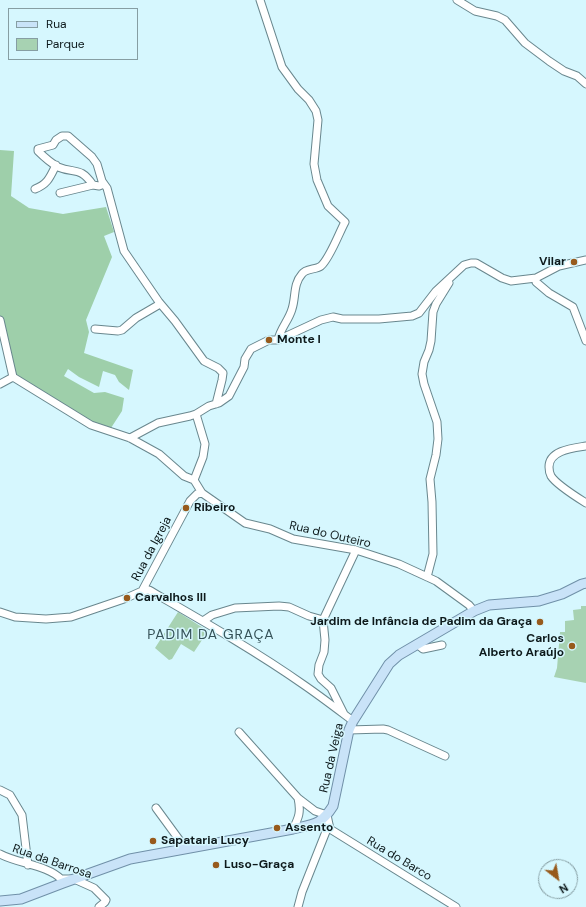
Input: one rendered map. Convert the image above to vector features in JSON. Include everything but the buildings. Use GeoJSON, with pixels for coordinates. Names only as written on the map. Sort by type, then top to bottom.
{"type":"FeatureCollection","features":[{"type":"Feature","properties":{"kind":"main road","name":"Rua da Veiga"},"geometry":{"type":"LineString","coordinates":[[317,824],[327,815],[333,806],[349,730],[353,721],[389,664],[399,655],[474,611],[489,605],[539,601],[562,594],[586,583]]}},
{"type":"Feature","properties":{"kind":"main road"},"geometry":{"type":"LineString","coordinates":[[0,901],[22,900],[130,859],[317,824]]}},
{"type":"Feature","properties":{"kind":"street"},"geometry":{"type":"LineString","coordinates":[[260,0],[282,67],[316,110],[318,120],[314,164],[317,180],[328,206],[345,222],[321,267],[303,272],[296,282],[292,309],[278,336],[278,340]]}},
{"type":"Feature","properties":{"kind":"street"},"geometry":{"type":"LineString","coordinates":[[457,0],[476,11],[497,16],[505,20],[525,44],[564,71],[577,76],[586,84]]}},
{"type":"Feature","properties":{"kind":"street"},"geometry":{"type":"LineString","coordinates":[[93,185],[79,171],[56,166],[38,151],[38,149],[53,145],[56,140],[62,136],[68,136],[92,157],[97,164],[102,181],[107,188],[124,251],[160,304],[175,321],[204,362],[218,368],[223,372],[216,404]]}},
{"type":"Feature","properties":{"kind":"street"},"geometry":{"type":"LineString","coordinates":[[35,189],[48,182],[56,166]]}},
{"type":"Feature","properties":{"kind":"street"},"geometry":{"type":"LineString","coordinates":[[60,192],[104,184]]}},
{"type":"Feature","properties":{"kind":"street"},"geometry":{"type":"LineString","coordinates":[[130,438],[158,423],[196,414],[229,396],[244,367],[245,359],[251,349],[269,340],[278,340],[321,320],[333,317],[342,319],[379,319],[412,316],[419,313],[436,291],[464,265],[471,263],[476,263],[498,276],[511,281],[536,278],[559,266],[586,260]]}},
{"type":"Feature","properties":{"kind":"street"},"geometry":{"type":"LineString","coordinates":[[427,577],[433,554],[430,479],[438,439],[437,422],[422,374],[424,362],[431,341],[433,312],[436,304],[454,274]]}},
{"type":"Feature","properties":{"kind":"street"},"geometry":{"type":"LineString","coordinates":[[536,278],[536,282],[549,293],[573,307],[586,341]]}},
{"type":"Feature","properties":{"kind":"street"},"geometry":{"type":"LineString","coordinates":[[95,329],[122,330],[136,318],[160,304]]}},
{"type":"Feature","properties":{"kind":"street"},"geometry":{"type":"LineString","coordinates":[[0,320],[13,377],[91,425],[130,438],[159,454],[184,476],[194,480],[202,493]]}},
{"type":"Feature","properties":{"kind":"street"},"geometry":{"type":"LineString","coordinates":[[0,384],[13,377]]}},
{"type":"Feature","properties":{"kind":"street"},"geometry":{"type":"LineString","coordinates":[[194,480],[203,457],[205,444],[196,414]]}},
{"type":"Feature","properties":{"kind":"street"},"geometry":{"type":"LineString","coordinates":[[586,446],[567,449],[553,456],[549,468],[551,476],[558,483],[586,504]]}},
{"type":"Feature","properties":{"kind":"street","name":"Rua do Outeiro"},"geometry":{"type":"LineString","coordinates":[[202,493],[245,524],[270,529],[293,539],[356,550],[399,564],[436,581],[469,604],[474,611]]}},
{"type":"Feature","properties":{"kind":"street","name":"Rua da Igreja"},"geometry":{"type":"LineString","coordinates":[[142,591],[190,501],[197,494],[202,493]]}},
{"type":"Feature","properties":{"kind":"street"},"geometry":{"type":"LineString","coordinates":[[344,714],[331,688],[321,679],[318,674],[319,665],[324,652],[325,640],[323,620],[356,550]]}},
{"type":"Feature","properties":{"kind":"street","name":"Rua da Igreja"},"geometry":{"type":"LineString","coordinates":[[142,591],[149,590],[203,621],[304,685],[353,721]]}},
{"type":"Feature","properties":{"kind":"street"},"geometry":{"type":"LineString","coordinates":[[0,612],[15,617],[46,619],[71,617],[124,599],[142,591]]}},
{"type":"Feature","properties":{"kind":"street"},"geometry":{"type":"LineString","coordinates":[[203,621],[212,615],[235,608],[280,606],[289,607],[309,616],[323,620]]}},
{"type":"Feature","properties":{"kind":"street"},"geometry":{"type":"LineString","coordinates":[[417,644],[423,649],[442,645]]}},
{"type":"Feature","properties":{"kind":"street"},"geometry":{"type":"LineString","coordinates":[[349,730],[388,730],[445,756]]}},
{"type":"Feature","properties":{"kind":"street"},"geometry":{"type":"LineString","coordinates":[[239,732],[298,798],[315,811],[327,815],[329,829],[302,892],[298,907]]}},
{"type":"Feature","properties":{"kind":"street"},"geometry":{"type":"LineString","coordinates":[[0,790],[10,795],[22,815],[28,865]]}},
{"type":"Feature","properties":{"kind":"street"},"geometry":{"type":"LineString","coordinates":[[293,829],[299,817],[300,808],[298,798]]}},
{"type":"Feature","properties":{"kind":"street"},"geometry":{"type":"LineString","coordinates":[[156,808],[186,849]]}},
{"type":"Feature","properties":{"kind":"street"},"geometry":{"type":"LineString","coordinates":[[299,817],[315,811]]}},
{"type":"Feature","properties":{"kind":"street","name":"Rua do Barco"},"geometry":{"type":"LineString","coordinates":[[317,824],[329,829],[456,907]]}},
{"type":"Feature","properties":{"kind":"street","name":"Rua da Barrosa"},"geometry":{"type":"LineString","coordinates":[[0,854],[11,860],[55,873],[61,879],[74,879],[94,888],[106,900],[99,907]]}},
{"type":"Feature","properties":{"kind":"green space"},"geometry":{"type":"Polygon","coordinates":[[[0,150],[14,151],[11,196],[29,208],[63,214],[106,207],[114,232],[104,236],[112,257],[86,320],[89,332],[84,353],[133,370],[129,390],[119,382],[115,375],[103,371],[99,387],[79,377],[68,369],[64,376],[94,393],[105,392],[124,398],[122,411],[111,428],[95,423],[74,412],[16,376],[0,334],[0,150]]]}},
{"type":"Feature","properties":{"kind":"green space","name":"Carlos Alberto Araújo"},"geometry":{"type":"Polygon","coordinates":[[[581,606],[586,606],[586,683],[554,677],[557,668],[560,632],[565,632],[565,621],[574,620],[573,610],[581,609],[581,606]]]}},
{"type":"Feature","properties":{"kind":"green space"},"geometry":{"type":"Polygon","coordinates":[[[178,612],[208,631],[194,652],[181,644],[172,659],[169,660],[155,648],[178,612]]]}},
{"type":"Feature","properties":{"kind":"place","name":"Vilar"},"geometry":{"type":"Point","coordinates":[574,262]}},
{"type":"Feature","properties":{"kind":"place","name":"Monte I"},"geometry":{"type":"Point","coordinates":[269,340]}},
{"type":"Feature","properties":{"kind":"place","name":"Ribeiro"},"geometry":{"type":"Point","coordinates":[186,508]}},
{"type":"Feature","properties":{"kind":"place","name":"Carvalhos III"},"geometry":{"type":"Point","coordinates":[127,598]}},
{"type":"Feature","properties":{"kind":"place","name":"Jardim de Infância de Padim da Graça"},"geometry":{"type":"Point","coordinates":[540,622]}},
{"type":"Feature","properties":{"kind":"place","name":"Carlos Alberto Araújo"},"geometry":{"type":"Point","coordinates":[572,646]}},
{"type":"Feature","properties":{"kind":"place","name":"Assento"},"geometry":{"type":"Point","coordinates":[277,828]}},
{"type":"Feature","properties":{"kind":"place","name":"Sapataria Lucy"},"geometry":{"type":"Point","coordinates":[153,841]}},
{"type":"Feature","properties":{"kind":"place","name":"Luso-Graça"},"geometry":{"type":"Point","coordinates":[216,865]}},
{"type":"Feature","properties":{"kind":"district","name":"PADIM DA GRAÇA"},"geometry":{"type":"Point","coordinates":[211,635]}}]}
